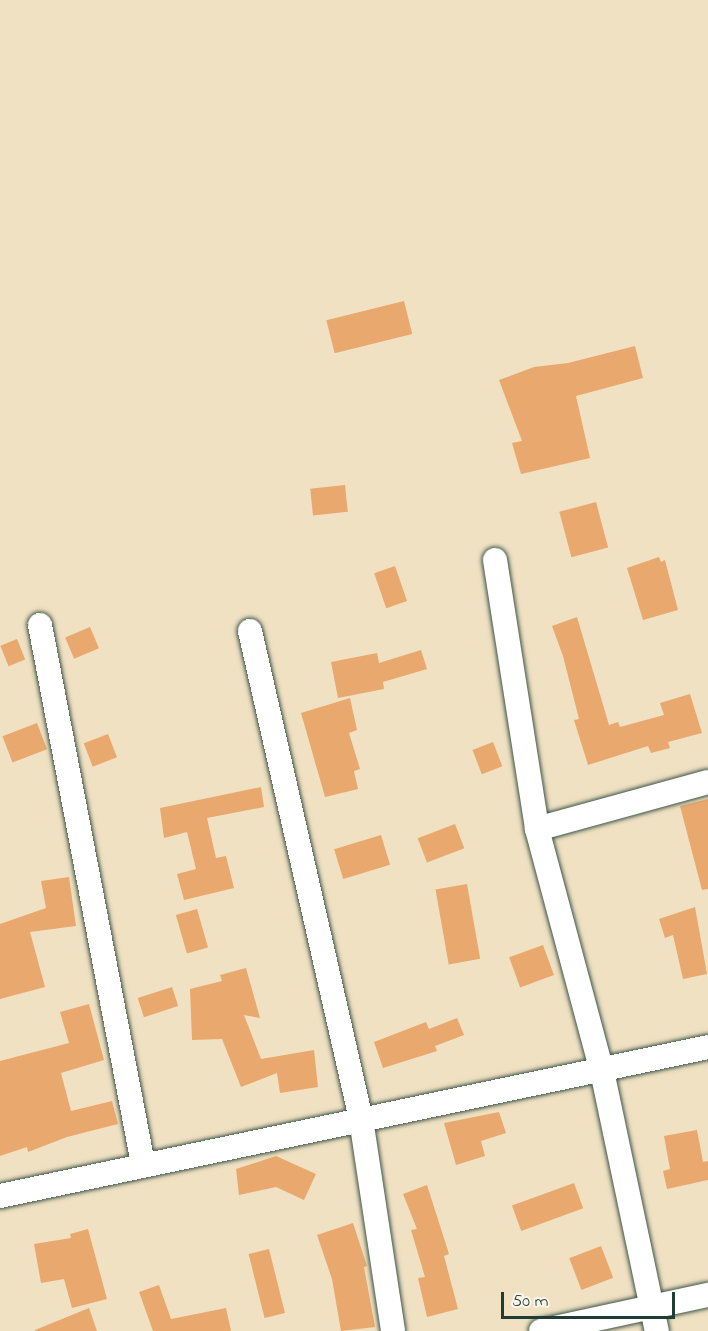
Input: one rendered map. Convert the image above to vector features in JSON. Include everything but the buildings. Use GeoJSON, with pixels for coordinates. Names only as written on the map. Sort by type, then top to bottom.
{"type":"FeatureCollection","features":[{"type":"Feature","properties":{"kind":"street"},"geometry":{"type":"LineString","coordinates":[[495,560],[537,829],[602,1071],[657,1331]]}},
{"type":"Feature","properties":{"kind":"street"},"geometry":{"type":"LineString","coordinates":[[40,625],[143,1164]]}},
{"type":"Feature","properties":{"kind":"street"},"geometry":{"type":"LineString","coordinates":[[250,631],[361,1119],[393,1331]]}},
{"type":"Feature","properties":{"kind":"street"},"geometry":{"type":"LineString","coordinates":[[537,829],[708,782]]}},
{"type":"Feature","properties":{"kind":"street"},"geometry":{"type":"LineString","coordinates":[[0,1196],[143,1164],[602,1071],[708,1047]]}},
{"type":"Feature","properties":{"kind":"street"},"geometry":{"type":"LineString","coordinates":[[541,1331],[708,1295]]}}]}
